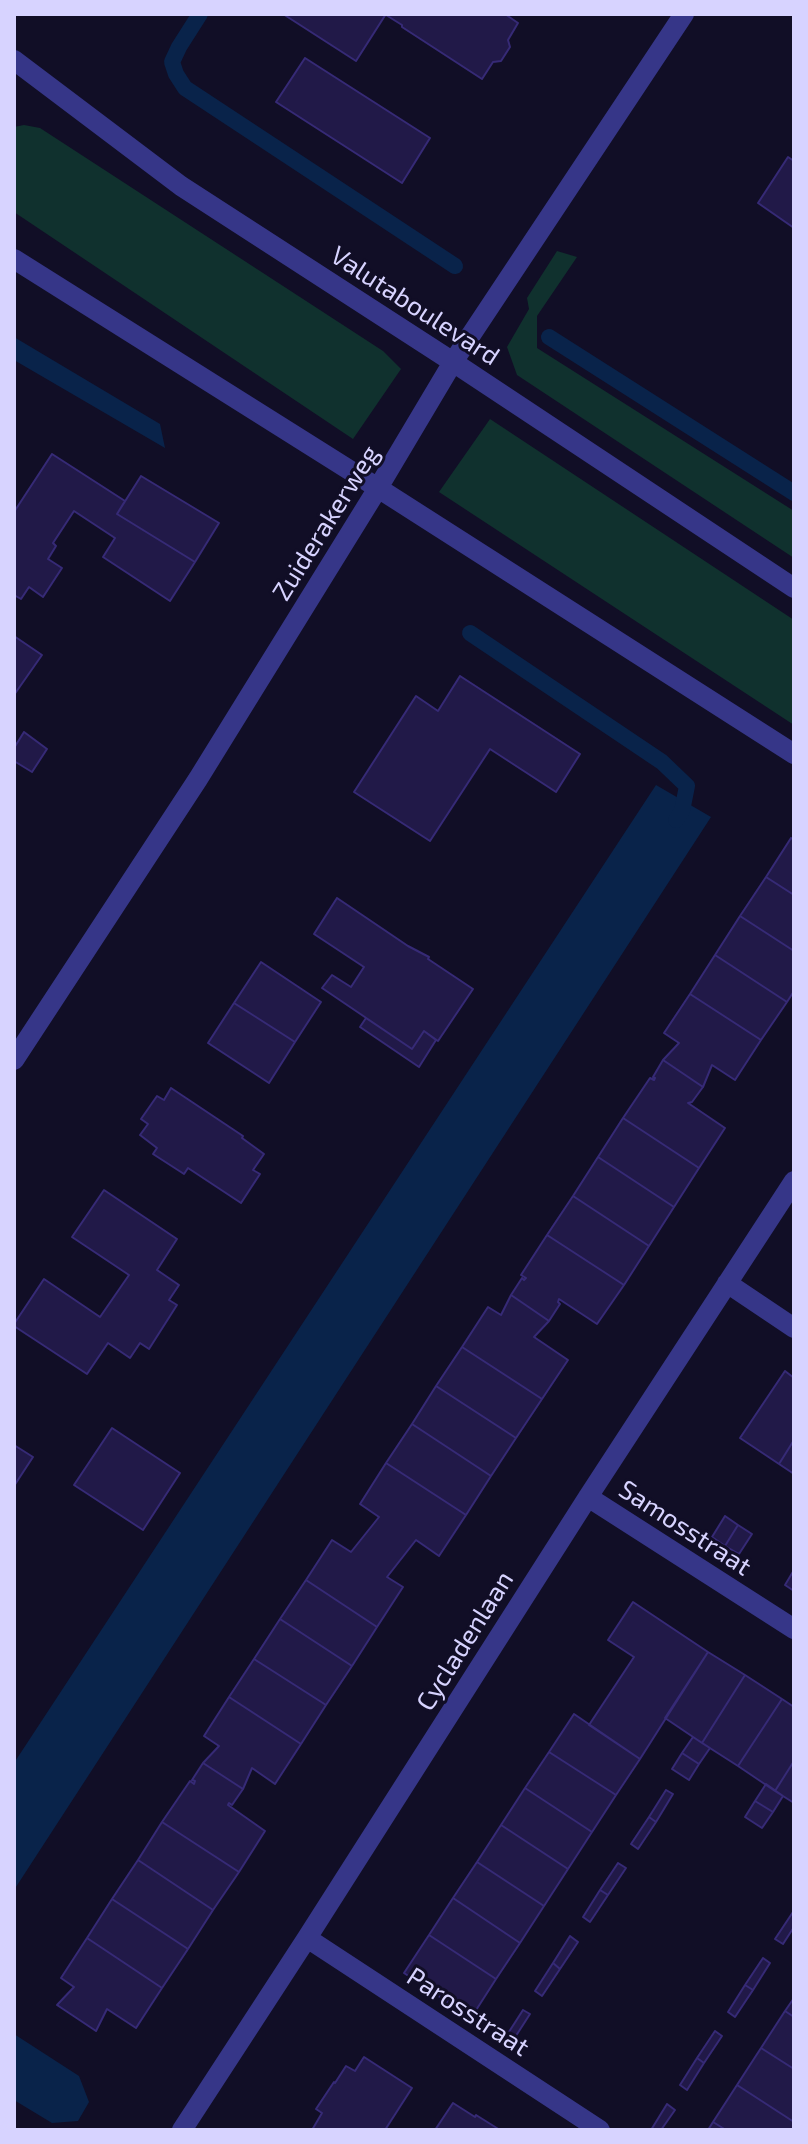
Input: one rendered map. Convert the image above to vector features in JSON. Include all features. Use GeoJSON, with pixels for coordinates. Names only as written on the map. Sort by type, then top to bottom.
{"type":"FeatureCollection","features":[{"type":"Feature","properties":{"kind":"street","name":"Zuiderakerweg"},"geometry":{"type":"LineString","coordinates":[[14,1060],[198,779],[453,362],[684,14]]}},
{"type":"Feature","properties":{"kind":"street","name":"Valutaboulevard"},"geometry":{"type":"LineString","coordinates":[[15,65],[181,186],[794,588]]}},
{"type":"Feature","properties":{"kind":"street"},"geometry":{"type":"LineString","coordinates":[[14,259],[794,754]]}},
{"type":"Feature","properties":{"kind":"street","name":"Cycladenlaan"},"geometry":{"type":"LineString","coordinates":[[182,2130],[794,1181]]}},
{"type":"Feature","properties":{"kind":"street"},"geometry":{"type":"LineString","coordinates":[[727,1283],[794,1328]]}},
{"type":"Feature","properties":{"kind":"street","name":"Samosstraat"},"geometry":{"type":"LineString","coordinates":[[588,1497],[794,1629]]}},
{"type":"Feature","properties":{"kind":"street","name":"Parosstraat"},"geometry":{"type":"LineString","coordinates":[[307,1938],[600,2130]]}},
{"type":"Feature","properties":{"kind":"green space"},"geometry":{"type":"Polygon","coordinates":[[[14,127],[40,128],[383,351],[401,369],[353,439],[14,212],[14,127]]]}},
{"type":"Feature","properties":{"kind":"green space"},"geometry":{"type":"Polygon","coordinates":[[[557,251],[577,257],[537,316],[537,348],[794,511],[794,558],[517,375],[507,347],[529,309],[527,298],[557,251]]]}},
{"type":"Feature","properties":{"kind":"green space"},"geometry":{"type":"Polygon","coordinates":[[[490,419],[794,620],[794,725],[439,492],[490,419]]]}},
{"type":"Feature","properties":{"kind":"water"},"geometry":{"type":"Polygon","coordinates":[[[14,337],[160,424],[165,448],[14,360],[14,337]]]}},
{"type":"Feature","properties":{"kind":"water"},"geometry":{"type":"Polygon","coordinates":[[[656,785],[711,817],[14,1890],[14,1763],[656,785]]]}},
{"type":"Feature","properties":{"kind":"water"},"geometry":{"type":"Polygon","coordinates":[[[14,2034],[79,2076],[89,2102],[78,2121],[52,2123],[14,2100],[14,2034]]]}},
{"type":"Feature","properties":{"kind":"building"},"geometry":{"type":"Polygon","coordinates":[[[283,14],[386,14],[356,61],[283,14]]]}},
{"type":"Feature","properties":{"kind":"building"},"geometry":{"type":"Polygon","coordinates":[[[386,14],[505,14],[518,23],[508,40],[510,47],[501,61],[493,62],[482,79],[386,14]]]}},
{"type":"Feature","properties":{"kind":"building"},"geometry":{"type":"Polygon","coordinates":[[[305,58],[430,138],[402,183],[276,102],[305,58]]]}},
{"type":"Feature","properties":{"kind":"building"},"geometry":{"type":"Polygon","coordinates":[[[788,157],[794,161],[794,228],[758,203],[788,157]]]}},
{"type":"Feature","properties":{"kind":"building"},"geometry":{"type":"Polygon","coordinates":[[[52,454],[125,501],[117,514],[195,562],[170,601],[103,557],[115,538],[74,511],[53,543],[56,546],[48,559],[62,568],[43,597],[29,587],[21,599],[14,595],[14,512],[52,454]]]}},
{"type":"Feature","properties":{"kind":"building"},"geometry":{"type":"Polygon","coordinates":[[[141,476],[219,523],[195,562],[117,514],[141,476]]]}},
{"type":"Feature","properties":{"kind":"building"},"geometry":{"type":"Polygon","coordinates":[[[14,636],[42,655],[14,695],[14,636]]]}},
{"type":"Feature","properties":{"kind":"building"},"geometry":{"type":"Polygon","coordinates":[[[460,676],[580,754],[556,792],[490,749],[430,841],[354,792],[416,696],[438,711],[460,676]]]}},
{"type":"Feature","properties":{"kind":"building"},"geometry":{"type":"Polygon","coordinates":[[[24,732],[47,749],[32,772],[14,761],[14,748],[24,732]]]}},
{"type":"Feature","properties":{"kind":"building"},"geometry":{"type":"Polygon","coordinates":[[[791,838],[794,840],[794,895],[766,877],[791,838]]]}},
{"type":"Feature","properties":{"kind":"building"},"geometry":{"type":"Polygon","coordinates":[[[766,877],[794,895],[794,951],[740,916],[766,877]]]}},
{"type":"Feature","properties":{"kind":"building"},"geometry":{"type":"Polygon","coordinates":[[[337,898],[473,989],[438,1041],[424,1031],[412,1049],[322,988],[332,975],[351,987],[364,967],[314,934],[337,898]]]}},
{"type":"Feature","properties":{"kind":"building"},"geometry":{"type":"Polygon","coordinates":[[[740,916],[794,951],[794,991],[787,1002],[715,955],[740,916]]]}},
{"type":"Feature","properties":{"kind":"building"},"geometry":{"type":"Polygon","coordinates":[[[715,955],[787,1002],[761,1040],[690,994],[715,955]]]}},
{"type":"Feature","properties":{"kind":"building"},"geometry":{"type":"Polygon","coordinates":[[[261,962],[321,1002],[295,1042],[234,1003],[261,962]]]}},
{"type":"Feature","properties":{"kind":"building"},"geometry":{"type":"Polygon","coordinates":[[[690,994],[761,1040],[735,1080],[712,1065],[703,1087],[663,1060],[679,1043],[664,1033],[690,994]]]}},
{"type":"Feature","properties":{"kind":"building"},"geometry":{"type":"Polygon","coordinates":[[[234,1003],[295,1042],[269,1083],[208,1043],[234,1003]]]}},
{"type":"Feature","properties":{"kind":"building"},"geometry":{"type":"Polygon","coordinates":[[[366,1018],[412,1049],[424,1031],[436,1040],[419,1067],[360,1027],[366,1018]]]}},
{"type":"Feature","properties":{"kind":"building"},"geometry":{"type":"Polygon","coordinates":[[[663,1060],[703,1087],[688,1103],[725,1128],[699,1168],[623,1118],[650,1078],[654,1080],[663,1060]]]}},
{"type":"Feature","properties":{"kind":"building"},"geometry":{"type":"Polygon","coordinates":[[[171,1088],[243,1136],[264,1154],[253,1170],[260,1174],[241,1203],[188,1168],[184,1174],[153,1154],[157,1148],[140,1135],[148,1124],[141,1119],[157,1096],[164,1100],[171,1088]]]}},
{"type":"Feature","properties":{"kind":"building"},"geometry":{"type":"Polygon","coordinates":[[[623,1118],[699,1168],[674,1207],[598,1157],[623,1118]]]}},
{"type":"Feature","properties":{"kind":"building"},"geometry":{"type":"Polygon","coordinates":[[[598,1157],[674,1207],[649,1246],[573,1196],[598,1157]]]}},
{"type":"Feature","properties":{"kind":"building"},"geometry":{"type":"Polygon","coordinates":[[[104,1190],[177,1239],[157,1270],[179,1285],[169,1300],[177,1305],[149,1349],[140,1343],[130,1358],[108,1343],[87,1374],[14,1324],[44,1279],[100,1317],[129,1275],[72,1237],[104,1190]]]}},
{"type":"Feature","properties":{"kind":"building"},"geometry":{"type":"Polygon","coordinates":[[[573,1196],[649,1246],[624,1285],[547,1235],[573,1196]]]}},
{"type":"Feature","properties":{"kind":"building"},"geometry":{"type":"Polygon","coordinates":[[[547,1235],[624,1285],[597,1324],[559,1299],[560,1304],[549,1321],[511,1295],[522,1278],[526,1278],[521,1275],[547,1235]]]}},
{"type":"Feature","properties":{"kind":"building"},"geometry":{"type":"Polygon","coordinates":[[[511,1295],[549,1321],[534,1337],[568,1360],[542,1399],[462,1347],[488,1307],[501,1315],[511,1295]]]}},
{"type":"Feature","properties":{"kind":"building"},"geometry":{"type":"Polygon","coordinates":[[[462,1347],[542,1399],[516,1438],[436,1386],[462,1347]]]}},
{"type":"Feature","properties":{"kind":"building"},"geometry":{"type":"Polygon","coordinates":[[[785,1371],[794,1378],[794,1440],[779,1464],[740,1438],[785,1371]]]}},
{"type":"Feature","properties":{"kind":"building"},"geometry":{"type":"Polygon","coordinates":[[[436,1386],[516,1438],[491,1476],[412,1424],[436,1386]]]}},
{"type":"Feature","properties":{"kind":"building"},"geometry":{"type":"Polygon","coordinates":[[[412,1424],[491,1476],[466,1515],[386,1463],[412,1424]]]}},
{"type":"Feature","properties":{"kind":"building"},"geometry":{"type":"Polygon","coordinates":[[[112,1428],[180,1473],[143,1530],[74,1485],[112,1428]]]}},
{"type":"Feature","properties":{"kind":"building"},"geometry":{"type":"Polygon","coordinates":[[[794,1440],[794,1474],[779,1464],[794,1440]]]}},
{"type":"Feature","properties":{"kind":"building"},"geometry":{"type":"Polygon","coordinates":[[[14,1445],[33,1457],[14,1486],[14,1445]]]}},
{"type":"Feature","properties":{"kind":"building"},"geometry":{"type":"Polygon","coordinates":[[[386,1463],[466,1515],[439,1556],[416,1540],[387,1577],[403,1587],[377,1627],[306,1580],[332,1540],[351,1552],[379,1517],[360,1504],[386,1463]]]}},
{"type":"Feature","properties":{"kind":"building"},"geometry":{"type":"Polygon","coordinates":[[[725,1516],[738,1525],[725,1546],[712,1537],[725,1516]]]}},
{"type":"Feature","properties":{"kind":"building"},"geometry":{"type":"Polygon","coordinates":[[[738,1525],[752,1534],[739,1554],[725,1546],[738,1525]]]}},
{"type":"Feature","properties":{"kind":"building"},"geometry":{"type":"Polygon","coordinates":[[[794,1570],[794,1591],[785,1585],[794,1570]]]}},
{"type":"Feature","properties":{"kind":"building"},"geometry":{"type":"Polygon","coordinates":[[[306,1580],[377,1627],[352,1666],[280,1619],[306,1580]]]}},
{"type":"Feature","properties":{"kind":"building"},"geometry":{"type":"Polygon","coordinates":[[[633,1602],[708,1652],[640,1759],[589,1725],[634,1657],[608,1640],[633,1602]]]}},
{"type":"Feature","properties":{"kind":"building"},"geometry":{"type":"Polygon","coordinates":[[[280,1619],[352,1666],[326,1705],[254,1659],[280,1619]]]}},
{"type":"Feature","properties":{"kind":"building"},"geometry":{"type":"Polygon","coordinates":[[[708,1652],[745,1675],[702,1743],[665,1718],[708,1652]]]}},
{"type":"Feature","properties":{"kind":"building"},"geometry":{"type":"Polygon","coordinates":[[[254,1659],[326,1705],[301,1744],[229,1697],[254,1659]]]}},
{"type":"Feature","properties":{"kind":"building"},"geometry":{"type":"Polygon","coordinates":[[[745,1675],[782,1699],[738,1766],[702,1743],[745,1675]]]}},
{"type":"Feature","properties":{"kind":"building"},"geometry":{"type":"Polygon","coordinates":[[[229,1697],[301,1744],[275,1784],[252,1768],[243,1789],[203,1763],[219,1746],[204,1736],[229,1697]]]}},
{"type":"Feature","properties":{"kind":"building"},"geometry":{"type":"Polygon","coordinates":[[[782,1699],[794,1707],[794,1761],[775,1791],[738,1766],[782,1699]]]}},
{"type":"Feature","properties":{"kind":"building"},"geometry":{"type":"Polygon","coordinates":[[[574,1714],[640,1759],[616,1795],[549,1752],[574,1714]]]}},
{"type":"Feature","properties":{"kind":"building"},"geometry":{"type":"Polygon","coordinates":[[[693,1737],[710,1748],[699,1764],[682,1753],[693,1737]]]}},
{"type":"Feature","properties":{"kind":"building"},"geometry":{"type":"Polygon","coordinates":[[[549,1752],[616,1795],[592,1832],[525,1788],[549,1752]]]}},
{"type":"Feature","properties":{"kind":"building"},"geometry":{"type":"Polygon","coordinates":[[[682,1753],[699,1764],[689,1780],[672,1769],[682,1753]]]}},
{"type":"Feature","properties":{"kind":"building"},"geometry":{"type":"Polygon","coordinates":[[[794,1761],[794,1803],[775,1791],[794,1761]]]}},
{"type":"Feature","properties":{"kind":"building"},"geometry":{"type":"Polygon","coordinates":[[[203,1763],[243,1789],[232,1805],[228,1805],[265,1831],[239,1872],[162,1822],[190,1781],[194,1784],[192,1780],[203,1763]]]}},
{"type":"Feature","properties":{"kind":"building"},"geometry":{"type":"Polygon","coordinates":[[[766,1784],[783,1796],[773,1812],[755,1801],[766,1784]]]}},
{"type":"Feature","properties":{"kind":"building"},"geometry":{"type":"Polygon","coordinates":[[[525,1788],[592,1832],[568,1869],[501,1825],[525,1788]]]}},
{"type":"Feature","properties":{"kind":"building"},"geometry":{"type":"Polygon","coordinates":[[[666,1790],[673,1794],[656,1822],[649,1817],[666,1790]]]}},
{"type":"Feature","properties":{"kind":"building"},"geometry":{"type":"Polygon","coordinates":[[[755,1801],[773,1812],[762,1828],[745,1817],[755,1801]]]}},
{"type":"Feature","properties":{"kind":"building"},"geometry":{"type":"Polygon","coordinates":[[[649,1817],[656,1822],[638,1849],[631,1844],[649,1817]]]}},
{"type":"Feature","properties":{"kind":"building"},"geometry":{"type":"Polygon","coordinates":[[[162,1822],[239,1872],[213,1910],[138,1860],[162,1822]]]}},
{"type":"Feature","properties":{"kind":"building"},"geometry":{"type":"Polygon","coordinates":[[[501,1825],[568,1869],[544,1906],[477,1862],[501,1825]]]}},
{"type":"Feature","properties":{"kind":"building"},"geometry":{"type":"Polygon","coordinates":[[[138,1860],[213,1910],[188,1949],[112,1899],[138,1860]]]}},
{"type":"Feature","properties":{"kind":"building"},"geometry":{"type":"Polygon","coordinates":[[[477,1862],[544,1906],[520,1943],[453,1898],[477,1862]]]}},
{"type":"Feature","properties":{"kind":"building"},"geometry":{"type":"Polygon","coordinates":[[[618,1863],[626,1868],[608,1895],[600,1890],[618,1863]]]}},
{"type":"Feature","properties":{"kind":"building"},"geometry":{"type":"Polygon","coordinates":[[[600,1890],[608,1895],[590,1922],[583,1917],[600,1890]]]}},
{"type":"Feature","properties":{"kind":"building"},"geometry":{"type":"Polygon","coordinates":[[[453,1898],[520,1943],[496,1979],[429,1935],[453,1898]]]}},
{"type":"Feature","properties":{"kind":"building"},"geometry":{"type":"Polygon","coordinates":[[[112,1899],[188,1949],[162,1988],[87,1938],[112,1899]]]}},
{"type":"Feature","properties":{"kind":"building"},"geometry":{"type":"Polygon","coordinates":[[[793,1912],[794,1927],[783,1944],[775,1939],[793,1912]]]}},
{"type":"Feature","properties":{"kind":"building"},"geometry":{"type":"Polygon","coordinates":[[[429,1935],[496,1979],[471,2018],[404,1973],[429,1935]]]}},
{"type":"Feature","properties":{"kind":"building"},"geometry":{"type":"Polygon","coordinates":[[[570,1936],[578,1942],[560,1969],[553,1963],[570,1936]]]}},
{"type":"Feature","properties":{"kind":"building"},"geometry":{"type":"Polygon","coordinates":[[[87,1938],[162,1988],[136,2028],[107,2009],[96,2031],[57,2005],[74,1987],[61,1978],[87,1938]]]}},
{"type":"Feature","properties":{"kind":"building"},"geometry":{"type":"Polygon","coordinates":[[[763,1958],[770,1963],[753,1990],[745,1985],[763,1958]]]}},
{"type":"Feature","properties":{"kind":"building"},"geometry":{"type":"Polygon","coordinates":[[[553,1963],[560,1969],[542,1996],[535,1991],[553,1963]]]}},
{"type":"Feature","properties":{"kind":"building"},"geometry":{"type":"Polygon","coordinates":[[[745,1985],[753,1990],[735,2017],[728,2012],[745,1985]]]}},
{"type":"Feature","properties":{"kind":"building"},"geometry":{"type":"Polygon","coordinates":[[[794,1998],[794,2017],[785,2011],[794,1998]]]}},
{"type":"Feature","properties":{"kind":"building"},"geometry":{"type":"Polygon","coordinates":[[[523,2010],[530,2014],[512,2042],[505,2038],[523,2010]]]}},
{"type":"Feature","properties":{"kind":"building"},"geometry":{"type":"Polygon","coordinates":[[[785,2011],[794,2017],[794,2069],[761,2048],[785,2011]]]}},
{"type":"Feature","properties":{"kind":"building"},"geometry":{"type":"Polygon","coordinates":[[[715,2031],[722,2036],[704,2063],[697,2058],[715,2031]]]}},
{"type":"Feature","properties":{"kind":"building"},"geometry":{"type":"Polygon","coordinates":[[[761,2048],[794,2069],[794,2122],[737,2085],[761,2048]]]}},
{"type":"Feature","properties":{"kind":"building"},"geometry":{"type":"Polygon","coordinates":[[[364,2057],[412,2088],[385,2130],[312,2130],[322,2113],[316,2109],[334,2082],[346,2066],[355,2071],[364,2057]]]}},
{"type":"Feature","properties":{"kind":"building"},"geometry":{"type":"Polygon","coordinates":[[[697,2058],[704,2063],[687,2090],[680,2085],[697,2058]]]}},
{"type":"Feature","properties":{"kind":"building"},"geometry":{"type":"Polygon","coordinates":[[[737,2085],[794,2122],[794,2130],[726,2130],[713,2122],[737,2085]]]}},
{"type":"Feature","properties":{"kind":"building"},"geometry":{"type":"Polygon","coordinates":[[[453,2103],[475,2117],[500,2130],[435,2130],[453,2103]]]}},
{"type":"Feature","properties":{"kind":"building"},"geometry":{"type":"Polygon","coordinates":[[[667,2104],[675,2110],[661,2130],[651,2130],[667,2104]]]}},
{"type":"Feature","properties":{"kind":"building"},"geometry":{"type":"Polygon","coordinates":[[[713,2122],[726,2130],[708,2130],[713,2122]]]}},
{"type":"Feature","properties":{"kind":"waterway"},"geometry":{"type":"LineString","coordinates":[[200,14],[172,62],[185,88],[455,266]]}},
{"type":"Feature","properties":{"kind":"waterway"},"geometry":{"type":"LineString","coordinates":[[549,337],[794,493]]}},
{"type":"Feature","properties":{"kind":"waterway"},"geometry":{"type":"LineString","coordinates":[[470,633],[662,762],[687,786],[682,811],[676,820]]}}]}
